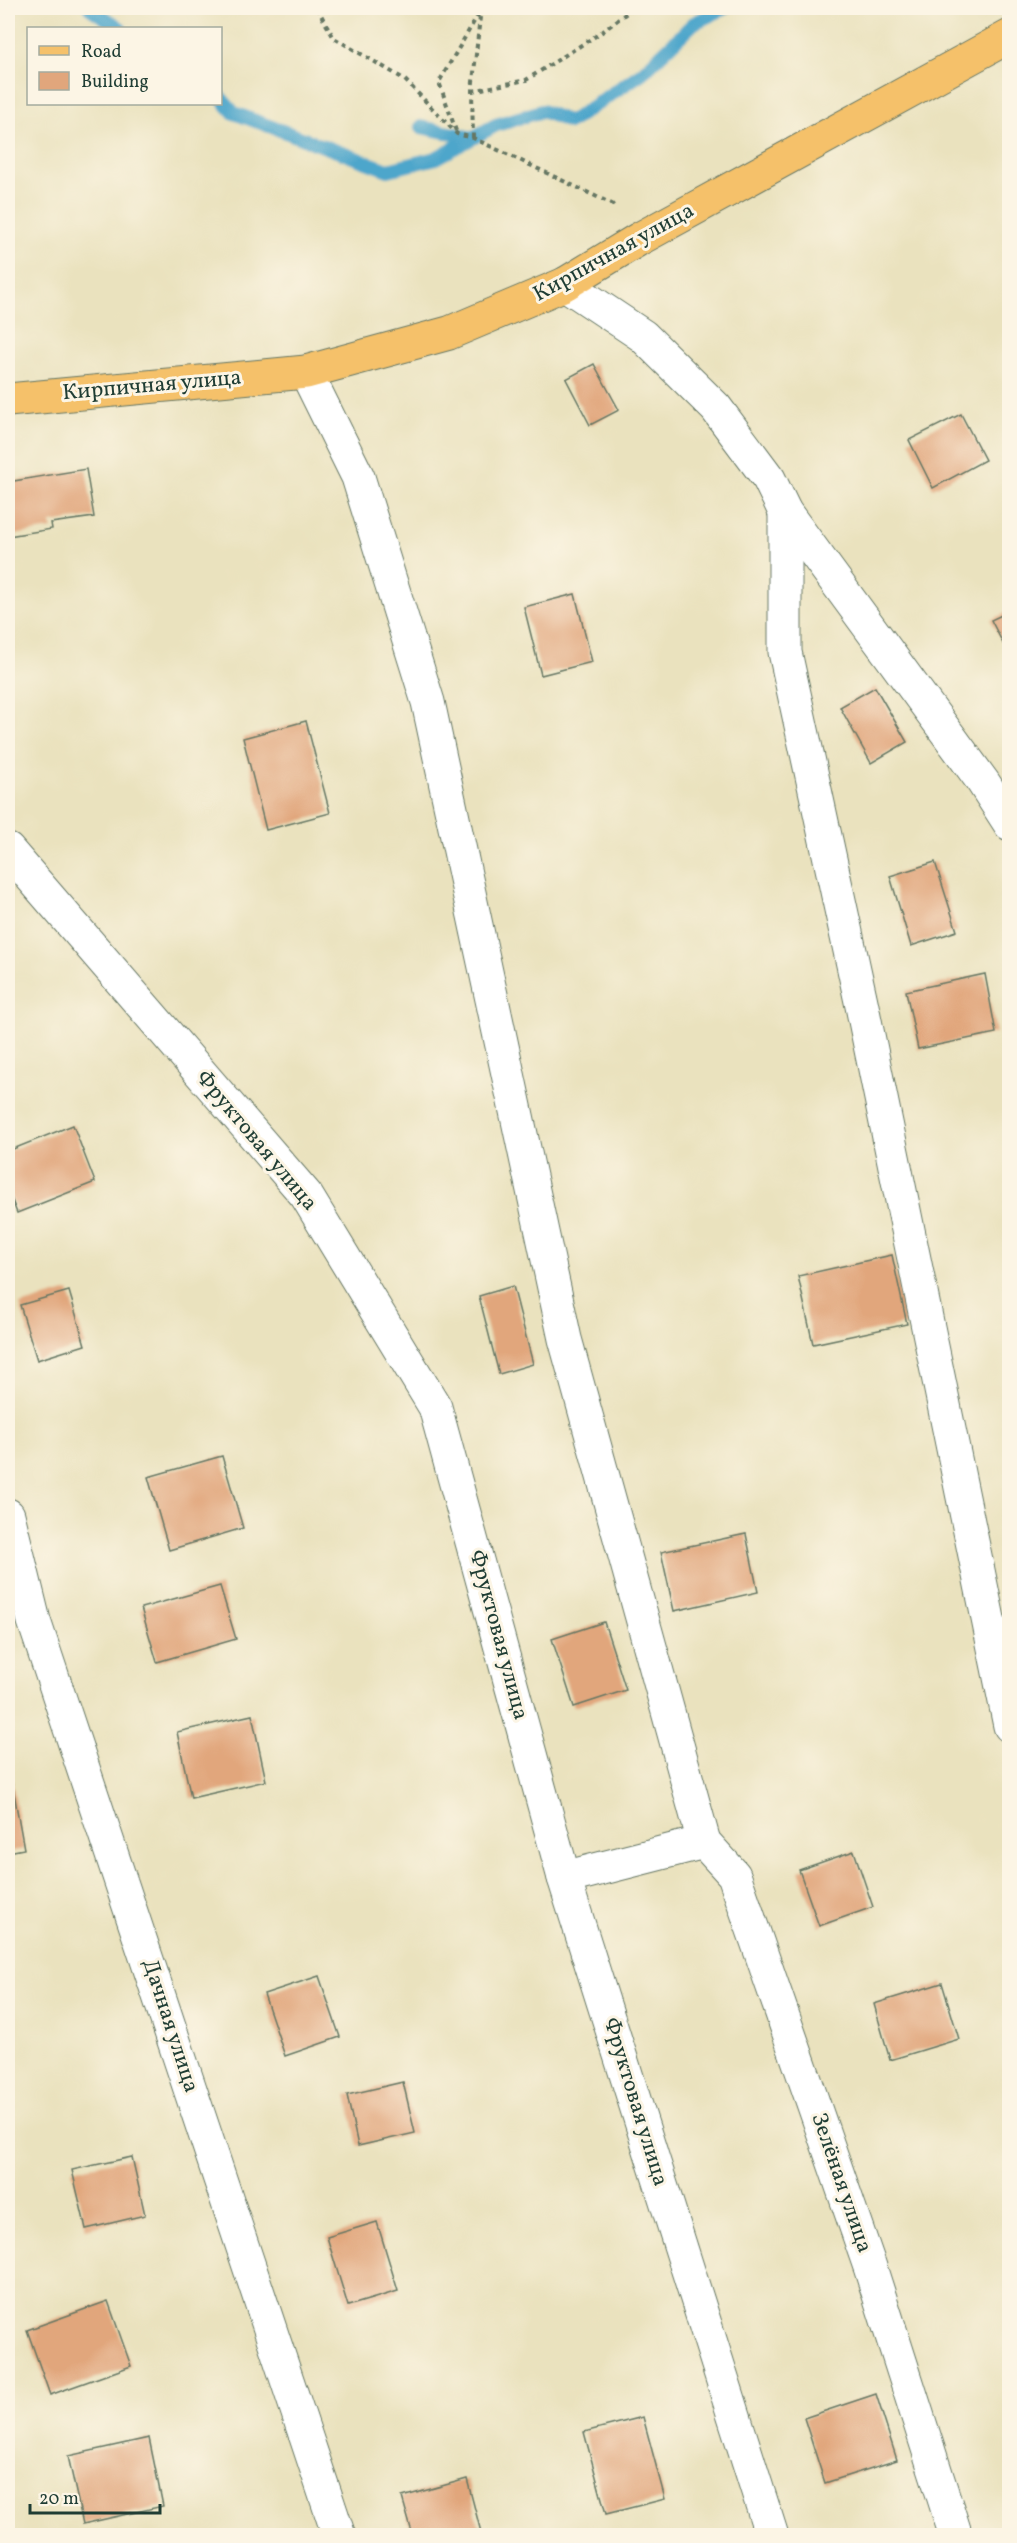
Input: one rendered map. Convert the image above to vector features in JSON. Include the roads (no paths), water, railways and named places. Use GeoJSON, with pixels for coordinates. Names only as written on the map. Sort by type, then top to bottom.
{"type":"FeatureCollection","features":[{"type":"Feature","properties":{"kind":"main road","name":"Кирпичная улица"},"geometry":{"type":"LineString","coordinates":[[8,400],[306,372],[449,333],[565,284],[639,239],[1010,36]]}},
{"type":"Feature","properties":{"kind":"street"},"geometry":{"type":"LineString","coordinates":[[565,284],[643,336],[716,408],[769,478],[785,512],[996,776],[1010,824]]}},
{"type":"Feature","properties":{"kind":"street"},"geometry":{"type":"LineString","coordinates":[[306,372],[358,477],[428,702],[565,1339],[704,1842],[564,1878]]}},
{"type":"Feature","properties":{"kind":"street"},"geometry":{"type":"LineString","coordinates":[[785,512],[785,652],[862,1006],[1010,1726]]}},
{"type":"Feature","properties":{"kind":"street","name":"Фруктовая улица"},"geometry":{"type":"LineString","coordinates":[[8,850],[306,1195],[435,1407],[564,1878],[772,2535]]}},
{"type":"Feature","properties":{"kind":"street","name":"Дачная улица"},"geometry":{"type":"LineString","coordinates":[[8,1515],[17,1592],[34,1621],[339,2535]]}},
{"type":"Feature","properties":{"kind":"street","name":"Зелёная улица"},"geometry":{"type":"LineString","coordinates":[[704,1842],[734,1875],[870,2267],[956,2535]]}},
{"type":"Feature","properties":{"kind":"waterway"},"geometry":{"type":"LineString","coordinates":[[90,8],[118,27]]}},
{"type":"Feature","properties":{"kind":"waterway"},"geometry":{"type":"LineString","coordinates":[[222,99],[234,113],[388,170],[436,158],[496,125],[542,111],[570,122],[642,73],[694,23],[725,8]]}},
{"type":"Feature","properties":{"kind":"waterway"},"geometry":{"type":"LineString","coordinates":[[421,127],[473,138]]}}]}
